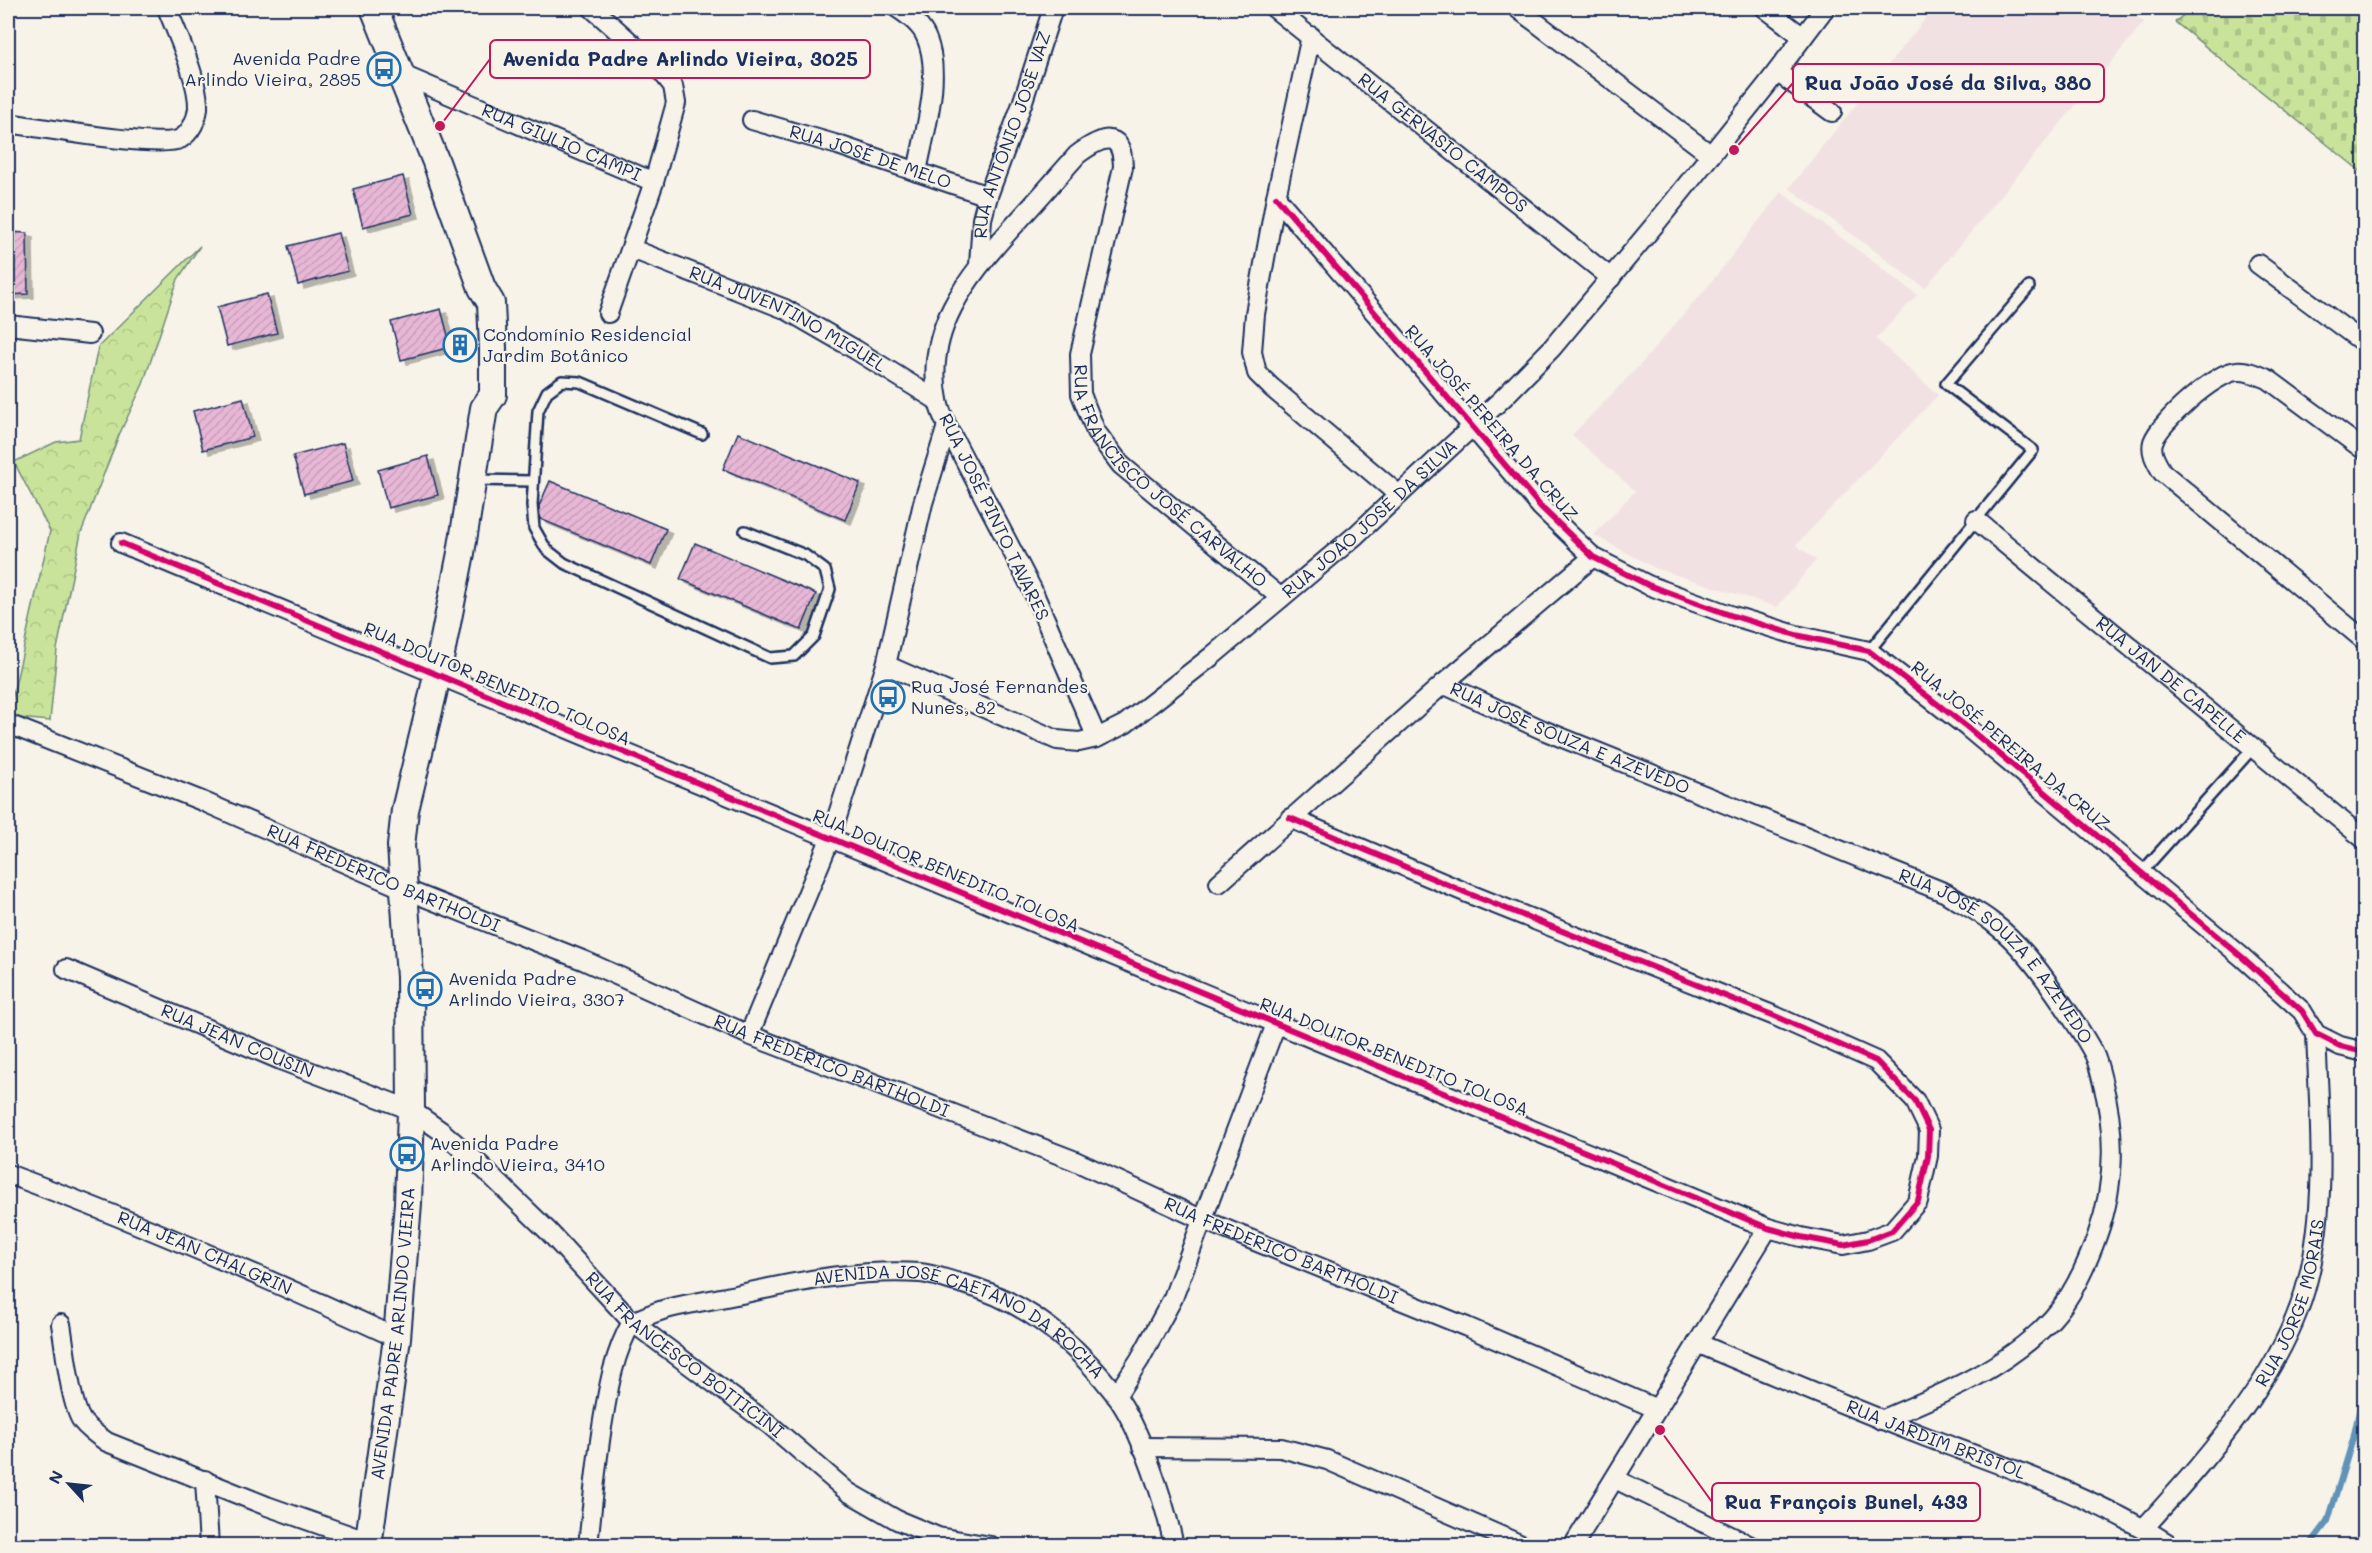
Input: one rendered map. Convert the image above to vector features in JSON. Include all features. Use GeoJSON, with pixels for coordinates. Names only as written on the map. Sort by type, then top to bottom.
{"type":"FeatureCollection","features":[{"type":"Feature","properties":{"kind":"main road","name":"AVENIDA PADRE ARLINDO VIEIRA"},"geometry":{"type":"LineString","coordinates":[[368,1544],[397,1338],[408,1203],[411,1110],[410,977],[401,846],[405,810],[436,675],[473,480],[484,408],[479,394],[477,306],[482,288],[403,75],[374,8]]}},
{"type":"Feature","properties":{"kind":"street"},"geometry":{"type":"LineString","coordinates":[[8,123],[139,141],[166,142],[181,139],[193,127],[198,106],[190,69],[166,8]]}},
{"type":"Feature","properties":{"kind":"street"},"geometry":{"type":"LineString","coordinates":[[592,8],[658,67],[673,86],[676,103],[654,183],[608,313]]}},
{"type":"Feature","properties":{"kind":"street"},"geometry":{"type":"LineString","coordinates":[[897,8],[919,25],[926,37],[931,55],[933,84],[917,172]]}},
{"type":"Feature","properties":{"kind":"street","name":"RUA ANTÔNIO JOSÉ VAZ"},"geometry":{"type":"LineString","coordinates":[[979,265],[982,219],[988,196],[1022,104],[1053,8]]}},
{"type":"Feature","properties":{"kind":"street","name":"RUA GERVÁSIO CAMPOS"},"geometry":{"type":"LineString","coordinates":[[1274,8],[1611,278]]}},
{"type":"Feature","properties":{"kind":"street"},"geometry":{"type":"LineString","coordinates":[[1517,8],[1711,155]]}},
{"type":"Feature","properties":{"kind":"street"},"geometry":{"type":"LineString","coordinates":[[1765,8],[1803,37]]}},
{"type":"Feature","properties":{"kind":"street","name":"RUA JOÃO JOSÉ DA SILVA"},"geometry":{"type":"LineString","coordinates":[[886,665],[1057,740],[1079,742],[1097,738],[1125,724],[1212,656],[1356,535],[1472,427],[1552,348],[1711,155],[1825,8]]}},
{"type":"Feature","properties":{"kind":"street"},"geometry":{"type":"LineString","coordinates":[[1311,36],[1276,197],[1255,314],[1252,352],[1257,373],[1271,387],[1399,495]]}},
{"type":"Feature","properties":{"kind":"street"},"geometry":{"type":"LineString","coordinates":[[1777,72],[1832,112]]}},
{"type":"Feature","properties":{"kind":"street","name":"RUA GIULIO CAMPI"},"geometry":{"type":"LineString","coordinates":[[403,75],[654,183]]}},
{"type":"Feature","properties":{"kind":"street","name":"RUA JOSÉ DE MELO"},"geometry":{"type":"LineString","coordinates":[[752,120],[838,144],[988,196]]}},
{"type":"Feature","properties":{"kind":"street","name":"RUA JOSÉ PINTO TAVARES"},"geometry":{"type":"LineString","coordinates":[[1097,738],[1032,589],[947,426],[938,401],[935,367],[938,342],[948,314],[979,265],[1077,155],[1092,144],[1112,140],[1123,151],[1123,167]]}},
{"type":"Feature","properties":{"kind":"street","name":"RUA FRANCISCO JOSÉ CARVALHO"},"geometry":{"type":"LineString","coordinates":[[1123,167],[1080,354],[1081,394],[1096,432],[1120,465],[1281,598]]}},
{"type":"Feature","properties":{"kind":"street","name":"RUA JOSÉ PEREIRA DA CRUZ"},"geometry":{"type":"LineString","coordinates":[[1276,197],[1541,507],[1593,557],[1648,585],[1730,615],[1796,635],[1869,651],[1967,727],[2242,957],[2302,1011],[2316,1034]]}},
{"type":"Feature","properties":{"kind":"street","name":"RUA JUVENTINO MIGUEL"},"geometry":{"type":"LineString","coordinates":[[632,249],[785,309],[938,401]]}},
{"type":"Feature","properties":{"kind":"street"},"geometry":{"type":"LineString","coordinates":[[2258,264],[2364,344]]}},
{"type":"Feature","properties":{"kind":"street"},"geometry":{"type":"LineString","coordinates":[[8,325],[90,334]]}},
{"type":"Feature","properties":{"kind":"street"},"geometry":{"type":"LineString","coordinates":[[2364,450],[2268,379],[2253,372],[2236,371],[2219,376],[2197,393],[2163,427],[2153,442],[2153,456],[2162,472],[2364,640]]}},
{"type":"Feature","properties":{"kind":"street"},"geometry":{"type":"LineString","coordinates":[[749,1035],[830,839],[886,665],[923,503],[947,426]]}},
{"type":"Feature","properties":{"kind":"street","name":"RUA JAN DE CAPELLE"},"geometry":{"type":"LineString","coordinates":[[1976,520],[2364,839]]}},
{"type":"Feature","properties":{"kind":"street","name":"RUA DOUTOR BENEDITO TOLOSA"},"geometry":{"type":"LineString","coordinates":[[121,543],[1768,1228],[1843,1245],[1868,1240],[1892,1231],[1918,1201],[1928,1156],[1929,1130],[1915,1101],[1876,1060],[1290,818]]}},
{"type":"Feature","properties":{"kind":"street"},"geometry":{"type":"LineString","coordinates":[[1219,883],[1443,684],[1593,557]]}},
{"type":"Feature","properties":{"kind":"street","name":"RUA JOSÉ SOUZA E AZEVEDO"},"geometry":{"type":"LineString","coordinates":[[1443,684],[1543,730],[1946,893],[1992,922],[2031,958],[2071,1015],[2096,1056],[2107,1100],[2112,1134],[2111,1181],[2102,1222],[2092,1250],[2073,1287],[2053,1318],[2026,1344],[1941,1394],[1881,1420]]}},
{"type":"Feature","properties":{"kind":"street","name":"RUA FREDERICO BARTHOLDI"},"geometry":{"type":"LineString","coordinates":[[8,724],[279,833],[404,888],[585,961],[749,1035],[1073,1160],[1203,1220],[1456,1322],[1657,1408]]}},
{"type":"Feature","properties":{"kind":"street","name":"RUA JEAN COUSIN"},"geometry":{"type":"LineString","coordinates":[[66,969],[283,1061],[411,1110]]}},
{"type":"Feature","properties":{"kind":"street"},"geometry":{"type":"LineString","coordinates":[[1116,1396],[1140,1359],[1173,1298],[1276,1024]]}},
{"type":"Feature","properties":{"kind":"street"},"geometry":{"type":"LineString","coordinates":[[2316,1034],[2340,1046],[2364,1052]]}},
{"type":"Feature","properties":{"kind":"street","name":"RUA JORGE MORAIS"},"geometry":{"type":"LineString","coordinates":[[2144,1528],[2226,1433],[2261,1382],[2291,1329],[2305,1289],[2317,1222],[2320,1157],[2316,1034]]}},
{"type":"Feature","properties":{"kind":"street","name":"RUA FRANCESCO BOTTICINI"},"geometry":{"type":"LineString","coordinates":[[411,1110],[441,1131],[477,1162],[549,1232],[632,1322],[770,1425],[848,1492],[937,1541],[991,1545]]}},
{"type":"Feature","properties":{"kind":"street","name":"RUA JEAN CHALGRIN"},"geometry":{"type":"LineString","coordinates":[[8,1174],[137,1223],[303,1294],[397,1338]]}},
{"type":"Feature","properties":{"kind":"street"},"geometry":{"type":"LineString","coordinates":[[1573,1545],[1768,1228]]}},
{"type":"Feature","properties":{"kind":"street","name":"AVENIDA JOSÉ CAETANO DA ROCHA"},"geometry":{"type":"LineString","coordinates":[[632,1322],[669,1308],[802,1281],[868,1272],[923,1273],[981,1289],[1033,1314],[1071,1345],[1116,1396],[1142,1447],[1169,1522],[1174,1545]]}},
{"type":"Feature","properties":{"kind":"street"},"geometry":{"type":"LineString","coordinates":[[588,1545],[594,1478],[608,1386],[618,1350],[632,1322]]}},
{"type":"Feature","properties":{"kind":"street"},"geometry":{"type":"LineString","coordinates":[[62,1324],[70,1375],[81,1419],[107,1442],[157,1464],[205,1480],[368,1544]]}},
{"type":"Feature","properties":{"kind":"street","name":"RUA JARDIM BRISTOL"},"geometry":{"type":"LineString","coordinates":[[1697,1343],[1881,1420],[2078,1496],[2144,1528],[2172,1545]]}},
{"type":"Feature","properties":{"kind":"street"},"geometry":{"type":"LineString","coordinates":[[1142,1447],[1281,1448],[1327,1460],[1524,1545]]}},
{"type":"Feature","properties":{"kind":"street"},"geometry":{"type":"LineString","coordinates":[[1615,1479],[1751,1545]]}},
{"type":"Feature","properties":{"kind":"street"},"geometry":{"type":"LineString","coordinates":[[205,1480],[208,1545]]}},
{"type":"Feature","properties":{"kind":"lane"},"geometry":{"type":"LineString","coordinates":[[1869,651],[2033,450],[1946,384],[2029,287]]}},
{"type":"Feature","properties":{"kind":"lane"},"geometry":{"type":"LineString","coordinates":[[702,434],[580,382],[562,381],[547,392],[538,411],[532,505],[534,528],[546,549],[564,563],[770,658],[794,656],[814,636],[818,626],[830,589],[825,570],[805,555],[745,531]]}},
{"type":"Feature","properties":{"kind":"lane"},"geometry":{"type":"LineString","coordinates":[[473,480],[533,482]]}},
{"type":"Feature","properties":{"kind":"lane"},"geometry":{"type":"LineString","coordinates":[[2140,873],[2253,748]]}},
{"type":"Feature","properties":{"kind":"shaded area"},"geometry":{"type":"Polygon","coordinates":[[[1934,8],[2124,8],[2144,22],[1925,288],[1789,188],[1934,8]]]}},
{"type":"Feature","properties":{"kind":"shaded area"},"geometry":{"type":"Polygon","coordinates":[[[1781,192],[1917,295],[1876,339],[1938,395],[1796,545],[1816,560],[1777,607],[1655,568],[1594,535],[1635,491],[1572,435],[1640,365],[1709,285],[1781,192]]]}},
{"type":"Feature","properties":{"kind":"green space"},"geometry":{"type":"Polygon","coordinates":[[[2192,8],[2364,8],[2364,174],[2175,22],[2192,8]]]}},
{"type":"Feature","properties":{"kind":"green space"},"geometry":{"type":"Polygon","coordinates":[[[200,246],[178,279],[143,384],[119,435],[81,533],[57,649],[50,721],[8,717],[50,531],[14,462],[56,442],[79,439],[98,347],[200,246]]]}},
{"type":"Feature","properties":{"kind":"building"},"geometry":{"type":"Polygon","coordinates":[[[403,176],[413,214],[363,227],[353,189],[403,176]]]}},
{"type":"Feature","properties":{"kind":"building"},"geometry":{"type":"Polygon","coordinates":[[[8,232],[27,233],[28,294],[8,295],[8,232]]]}},
{"type":"Feature","properties":{"kind":"building"},"geometry":{"type":"Polygon","coordinates":[[[338,233],[348,271],[298,285],[288,246],[338,233]]]}},
{"type":"Feature","properties":{"kind":"building"},"geometry":{"type":"Polygon","coordinates":[[[267,294],[277,333],[227,346],[217,307],[267,294]]]}},
{"type":"Feature","properties":{"kind":"building"},"geometry":{"type":"Polygon","coordinates":[[[441,309],[451,347],[401,360],[391,322],[441,309]]]}},
{"type":"Feature","properties":{"kind":"building"},"geometry":{"type":"Polygon","coordinates":[[[243,398],[253,437],[203,450],[193,411],[243,398]]]}},
{"type":"Feature","properties":{"kind":"building"},"geometry":{"type":"Polygon","coordinates":[[[738,433],[860,483],[845,520],[723,469],[738,433]]]}},
{"type":"Feature","properties":{"kind":"building"},"geometry":{"type":"Polygon","coordinates":[[[343,443],[353,481],[304,494],[293,456],[343,443]]]}},
{"type":"Feature","properties":{"kind":"building"},"geometry":{"type":"Polygon","coordinates":[[[428,456],[438,495],[388,508],[378,470],[428,456]]]}},
{"type":"Feature","properties":{"kind":"building"},"geometry":{"type":"Polygon","coordinates":[[[550,481],[666,529],[651,565],[540,519],[539,506],[550,481]]]}},
{"type":"Feature","properties":{"kind":"building"},"geometry":{"type":"Polygon","coordinates":[[[695,543],[816,594],[801,630],[680,579],[695,543]]]}},
{"type":"Feature","properties":{"kind":"waterway"},"geometry":{"type":"LineString","coordinates":[[2309,1546],[2328,1521],[2353,1439],[2364,1387]]}},
{"type":"Feature","properties":{"kind":"cycle path"},"geometry":{"type":"LineString","coordinates":[[1276,197],[1541,507],[1593,557],[1648,585],[1730,615],[1796,635],[1869,651],[1967,727],[2242,957],[2302,1011],[2316,1034],[2340,1046],[2364,1052]]}},
{"type":"Feature","properties":{"kind":"cycle path"},"geometry":{"type":"LineString","coordinates":[[121,543],[1768,1228],[1843,1245],[1868,1240],[1892,1231],[1918,1201],[1928,1156],[1929,1130],[1915,1101],[1876,1061],[1775,1016],[1467,893],[1290,818]]}},
{"type":"Feature","properties":{"kind":"place","name":"Avenida Padre Arlindo Vieira, 2895"},"geometry":{"type":"Point","coordinates":[384,69]}},
{"type":"Feature","properties":{"kind":"place","name":"Avenida Padre Arlindo Vieira, 3025"},"geometry":{"type":"Point","coordinates":[440,126]}},
{"type":"Feature","properties":{"kind":"place","name":"Rua João José da Silva, 380"},"geometry":{"type":"Point","coordinates":[1734,150]}},
{"type":"Feature","properties":{"kind":"place","name":"Condomínio Residencial Jardim Botânico"},"geometry":{"type":"Point","coordinates":[460,345]}},
{"type":"Feature","properties":{"kind":"place","name":"Rua José Fernandes Nunes, 82"},"geometry":{"type":"Point","coordinates":[888,697]}},
{"type":"Feature","properties":{"kind":"place","name":"Avenida Padre Arlindo Vieira, 3307"},"geometry":{"type":"Point","coordinates":[425,989]}},
{"type":"Feature","properties":{"kind":"place","name":"Avenida Padre Arlindo Vieira, 3410"},"geometry":{"type":"Point","coordinates":[407,1154]}},
{"type":"Feature","properties":{"kind":"place","name":"Rua François Bunel, 433"},"geometry":{"type":"Point","coordinates":[1660,1430]}}]}
